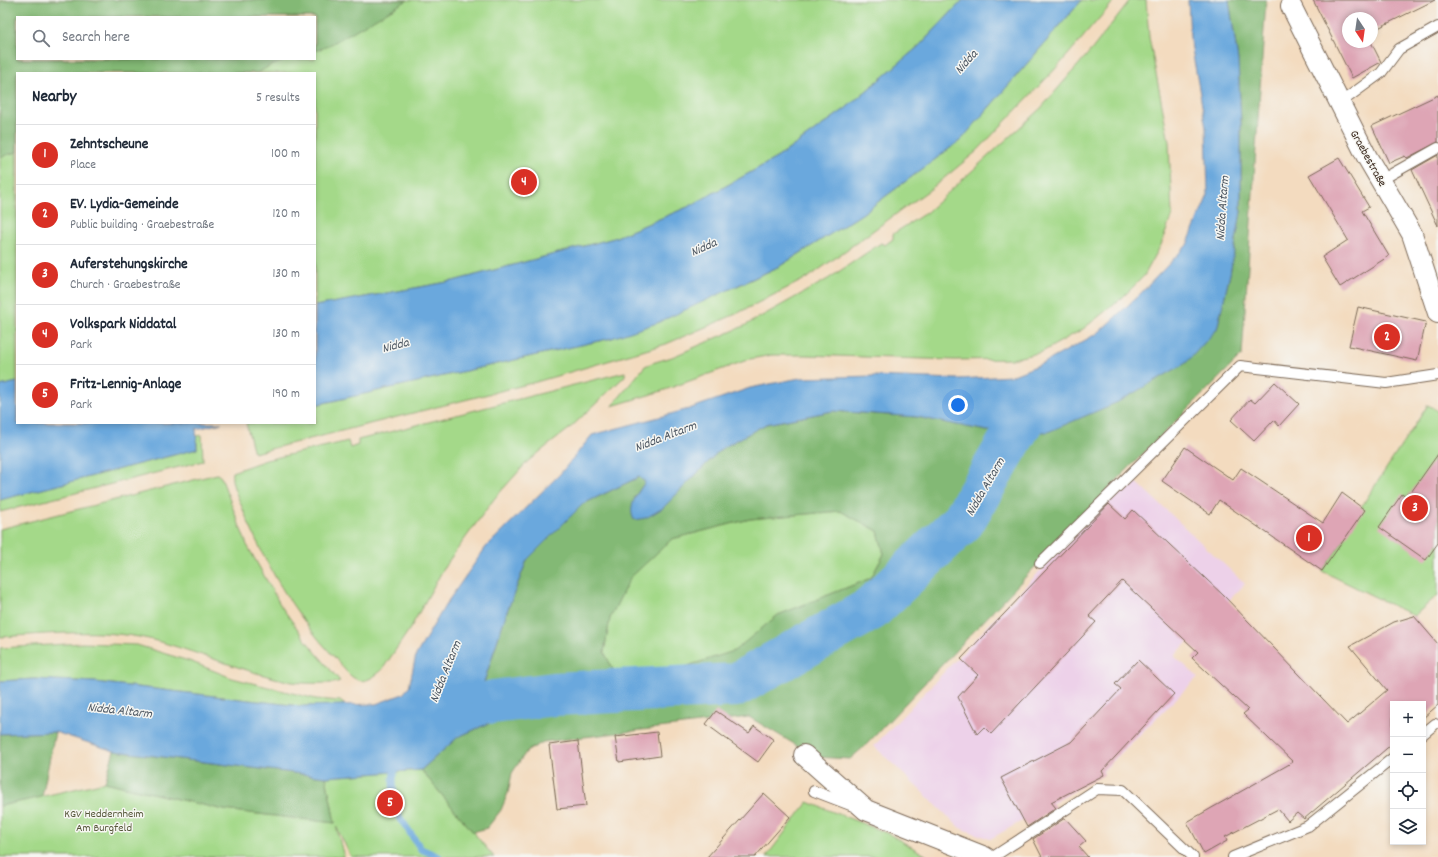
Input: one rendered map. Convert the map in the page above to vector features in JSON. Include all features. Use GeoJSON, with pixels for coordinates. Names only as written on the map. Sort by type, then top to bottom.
{"type":"FeatureCollection","features":[{"type":"Feature","properties":{"kind":"street","name":"Graebestraße"},"geometry":{"type":"LineString","coordinates":[[1291,6],[1340,103],[1412,234],[1438,313]]}},
{"type":"Feature","properties":{"kind":"street"},"geometry":{"type":"LineString","coordinates":[[804,755],[866,810],[985,857]]}},
{"type":"Feature","properties":{"kind":"lane"},"geometry":{"type":"LineString","coordinates":[[1340,103],[1381,73],[1399,49],[1438,27]]}},
{"type":"Feature","properties":{"kind":"lane"},"geometry":{"type":"LineString","coordinates":[[1381,180],[1438,148]]}},
{"type":"Feature","properties":{"kind":"lane"},"geometry":{"type":"LineString","coordinates":[[1040,563],[1240,366],[1386,383],[1438,375]]}},
{"type":"Feature","properties":{"kind":"lane"},"geometry":{"type":"LineString","coordinates":[[1426,731],[1434,724]]}},
{"type":"Feature","properties":{"kind":"lane"},"geometry":{"type":"LineString","coordinates":[[1233,857],[1308,826],[1390,760]]}},
{"type":"Feature","properties":{"kind":"lane"},"geometry":{"type":"LineString","coordinates":[[993,857],[1097,788],[1123,790],[1193,857]]}},
{"type":"Feature","properties":{"kind":"lane"},"geometry":{"type":"LineString","coordinates":[[814,792],[866,810]]}},
{"type":"Feature","properties":{"kind":"shaded area"},"geometry":{"type":"Polygon","coordinates":[[[1130,476],[1245,584],[1174,656],[1198,677],[1103,771],[1104,774],[990,839],[960,828],[874,746],[1130,476]]]}},
{"type":"Feature","properties":{"kind":"green space"},"geometry":{"type":"Polygon","coordinates":[[[0,0],[963,0],[919,46],[845,109],[778,157],[690,206],[614,238],[547,256],[453,281],[316,306],[316,72],[16,72],[16,382],[0,386],[0,0]]]}},
{"type":"Feature","properties":{"kind":"green space"},"geometry":{"type":"Polygon","coordinates":[[[11,0],[85,0],[97,2],[104,0],[408,0],[326,47],[316,51],[316,16],[16,16],[16,60],[287,60],[259,72],[16,72],[16,152],[0,157],[0,2],[11,0]]]}},
{"type":"Feature","properties":{"kind":"green space"},"geometry":{"type":"Polygon","coordinates":[[[1082,0],[1115,0],[1060,64],[977,151],[932,188],[809,277],[736,314],[666,344],[536,382],[254,453],[246,424],[316,424],[316,405],[612,338],[742,284],[780,266],[862,214],[961,140],[1082,0]]]}},
{"type":"Feature","properties":{"kind":"green space"},"geometry":{"type":"Polygon","coordinates":[[[1130,0],[1146,0],[1149,37],[1169,142],[1172,215],[1161,245],[1144,276],[1121,299],[1083,329],[1042,352],[1012,359],[954,360],[772,355],[750,359],[662,391],[612,406],[645,366],[672,357],[744,326],[828,279],[881,243],[885,245],[893,239],[893,234],[927,212],[1041,108],[1093,48],[1130,0]]]}},
{"type":"Feature","properties":{"kind":"green space"},"geometry":{"type":"Polygon","coordinates":[[[1229,0],[1266,0],[1242,355],[1123,474],[866,745],[850,759],[816,757],[749,717],[543,742],[526,752],[512,773],[508,793],[501,810],[487,828],[473,832],[421,770],[458,737],[553,695],[484,683],[506,614],[527,560],[583,504],[639,477],[645,482],[634,498],[663,508],[721,449],[766,424],[833,411],[917,417],[987,431],[1217,329],[1230,274],[1241,212],[1241,123],[1238,60],[1229,0]],[[840,511],[750,519],[672,539],[630,578],[610,618],[604,652],[616,675],[678,669],[734,651],[778,615],[871,578],[884,554],[878,531],[840,511]]]}},
{"type":"Feature","properties":{"kind":"green space"},"geometry":{"type":"Polygon","coordinates":[[[625,372],[625,376],[569,429],[528,461],[494,499],[445,566],[411,627],[382,670],[371,678],[361,681],[355,679],[349,674],[306,624],[282,588],[260,549],[235,490],[232,481],[232,472],[266,460],[348,441],[350,448],[358,445],[358,440],[625,372]]]}},
{"type":"Feature","properties":{"kind":"green space"},"geometry":{"type":"Polygon","coordinates":[[[1428,405],[1438,411],[1438,595],[1414,616],[1322,571],[1345,539],[1342,536],[1428,405]]]}},
{"type":"Feature","properties":{"kind":"green space"},"geometry":{"type":"Polygon","coordinates":[[[202,435],[203,461],[0,512],[0,500],[197,449],[197,436],[202,435]]]}},
{"type":"Feature","properties":{"kind":"green space"},"geometry":{"type":"Polygon","coordinates":[[[217,474],[221,477],[247,545],[281,606],[307,642],[340,681],[334,683],[292,682],[256,673],[167,644],[131,636],[93,633],[56,633],[0,637],[0,529],[217,474]]]}},
{"type":"Feature","properties":{"kind":"green space"},"geometry":{"type":"Polygon","coordinates":[[[841,511],[878,531],[884,554],[871,578],[778,615],[735,651],[678,669],[616,675],[604,652],[610,618],[630,577],[672,539],[750,519],[841,511]]]}},
{"type":"Feature","properties":{"kind":"green space"},"geometry":{"type":"Polygon","coordinates":[[[83,643],[137,645],[192,662],[232,678],[316,699],[340,701],[347,706],[300,706],[95,682],[34,679],[0,681],[0,648],[83,643]]]}},
{"type":"Feature","properties":{"kind":"green space"},"geometry":{"type":"Polygon","coordinates":[[[55,732],[42,797],[0,806],[0,734],[55,732]]]}},
{"type":"Feature","properties":{"kind":"green space"},"geometry":{"type":"Polygon","coordinates":[[[114,751],[326,777],[335,823],[224,810],[105,782],[114,751]]]}},
{"type":"Feature","properties":{"kind":"green space","name":"KGV Heddernheim Am Burgfeld"},"geometry":{"type":"Polygon","coordinates":[[[421,770],[494,857],[351,857],[336,826],[344,857],[0,857],[0,806],[105,782],[224,810],[335,823],[326,777],[421,770]]]}},
{"type":"Feature","properties":{"kind":"green space"},"geometry":{"type":"Polygon","coordinates":[[[808,802],[889,834],[929,857],[766,857],[808,802]]]}},
{"type":"Feature","properties":{"kind":"water","name":"Nidda"},"geometry":{"type":"Polygon","coordinates":[[[963,0],[1082,0],[961,140],[862,214],[780,266],[657,323],[612,338],[316,405],[316,306],[453,281],[547,256],[614,238],[690,206],[778,157],[845,109],[919,46],[963,0]]]}},
{"type":"Feature","properties":{"kind":"water"},"geometry":{"type":"Polygon","coordinates":[[[1188,0],[1229,0],[1238,60],[1241,123],[1241,212],[1230,274],[1217,329],[1186,363],[1118,402],[1048,432],[987,431],[917,417],[833,411],[766,424],[721,449],[663,508],[646,518],[634,520],[632,515],[632,505],[645,482],[639,477],[583,504],[527,560],[506,614],[484,682],[554,694],[458,737],[421,770],[326,777],[114,751],[55,732],[0,734],[0,681],[34,679],[95,682],[300,706],[376,704],[403,694],[409,687],[416,655],[446,604],[486,547],[560,474],[592,435],[689,409],[750,388],[800,378],[872,376],[958,379],[1011,376],[1046,362],[1098,333],[1140,294],[1187,245],[1208,195],[1206,128],[1190,38],[1188,0]]]}},
{"type":"Feature","properties":{"kind":"water"},"geometry":{"type":"Polygon","coordinates":[[[16,382],[16,424],[218,424],[196,429],[197,449],[0,500],[0,386],[16,382]]]}},
{"type":"Feature","properties":{"kind":"building"},"geometry":{"type":"Polygon","coordinates":[[[1313,0],[1435,0],[1378,28],[1378,12],[1342,12],[1342,48],[1374,48],[1381,62],[1352,78],[1313,0]]]}},
{"type":"Feature","properties":{"kind":"building"},"geometry":{"type":"Polygon","coordinates":[[[1438,95],[1438,142],[1407,158],[1405,156],[1389,163],[1372,126],[1438,95]]]}},
{"type":"Feature","properties":{"kind":"building"},"geometry":{"type":"Polygon","coordinates":[[[1438,155],[1438,226],[1412,170],[1438,155]]]}},
{"type":"Feature","properties":{"kind":"building"},"geometry":{"type":"Polygon","coordinates":[[[1339,158],[1369,207],[1362,211],[1389,256],[1340,287],[1322,257],[1348,240],[1309,175],[1339,158]]]}},
{"type":"Feature","properties":{"kind":"building"},"geometry":{"type":"Polygon","coordinates":[[[1358,307],[1426,322],[1417,361],[1349,346],[1358,307]]]}},
{"type":"Feature","properties":{"kind":"building"},"geometry":{"type":"Polygon","coordinates":[[[1275,382],[1299,404],[1279,426],[1274,420],[1254,441],[1231,420],[1250,399],[1255,403],[1275,382]]]}},
{"type":"Feature","properties":{"kind":"building"},"geometry":{"type":"Polygon","coordinates":[[[1185,447],[1233,480],[1241,468],[1323,523],[1342,493],[1365,510],[1322,571],[1219,500],[1210,514],[1162,481],[1185,447]]]}},
{"type":"Feature","properties":{"kind":"building"},"geometry":{"type":"Polygon","coordinates":[[[1438,454],[1438,543],[1426,560],[1379,527],[1402,494],[1407,498],[1438,454]]]}},
{"type":"Feature","properties":{"kind":"building"},"geometry":{"type":"Polygon","coordinates":[[[1109,504],[1125,519],[1133,510],[1224,596],[1347,724],[1387,690],[1350,646],[1394,622],[1414,616],[1438,644],[1438,705],[1426,715],[1426,701],[1390,701],[1390,746],[1304,819],[1297,813],[1288,821],[1278,809],[1225,837],[1227,841],[1204,854],[1187,822],[1293,762],[1243,714],[1248,710],[1192,658],[1198,652],[1122,581],[1089,616],[1096,622],[991,734],[984,727],[977,734],[958,697],[978,675],[961,659],[1109,504]]]}},
{"type":"Feature","properties":{"kind":"building"},"geometry":{"type":"Polygon","coordinates":[[[1138,660],[1174,694],[1102,771],[1104,775],[1051,802],[1056,808],[1027,827],[1001,778],[1071,742],[1121,689],[1115,684],[1138,660]]]}},
{"type":"Feature","properties":{"kind":"building"},"geometry":{"type":"Polygon","coordinates":[[[716,711],[749,733],[754,726],[774,740],[758,762],[706,724],[716,711]]]}},
{"type":"Feature","properties":{"kind":"building"},"geometry":{"type":"Polygon","coordinates":[[[657,732],[660,756],[619,762],[615,737],[657,732]]]}},
{"type":"Feature","properties":{"kind":"building"},"geometry":{"type":"Polygon","coordinates":[[[578,741],[586,806],[557,809],[549,745],[578,741]]]}},
{"type":"Feature","properties":{"kind":"building"},"geometry":{"type":"Polygon","coordinates":[[[764,793],[790,817],[755,857],[707,857],[764,793]]]}},
{"type":"Feature","properties":{"kind":"building"},"geometry":{"type":"Polygon","coordinates":[[[1065,818],[1086,841],[1079,847],[1088,857],[1042,857],[1033,839],[1065,818]]]}},
{"type":"Feature","properties":{"kind":"waterway","name":"Nidda Altarm"},"geometry":{"type":"LineString","coordinates":[[493,702],[554,694],[736,685],[871,609],[963,521],[1036,397],[1054,387]]}},
{"type":"Feature","properties":{"kind":"waterway"},"geometry":{"type":"LineString","coordinates":[[396,763],[393,779],[394,809],[421,849],[439,857]]}},
{"type":"Feature","properties":{"kind":"place","name":"Volkspark Niddatal"},"geometry":{"type":"Point","coordinates":[524,182]}},
{"type":"Feature","properties":{"kind":"place","name":"EV. Lydia-Gemeinde"},"geometry":{"type":"Point","coordinates":[1387,337]}},
{"type":"Feature","properties":{"kind":"place","name":"Auferstehungskirche"},"geometry":{"type":"Point","coordinates":[1415,508]}},
{"type":"Feature","properties":{"kind":"place","name":"Zehntscheune"},"geometry":{"type":"Point","coordinates":[1309,538]}},
{"type":"Feature","properties":{"kind":"place","name":"Fritz-Lennig-Anlage"},"geometry":{"type":"Point","coordinates":[390,803]}}]}
